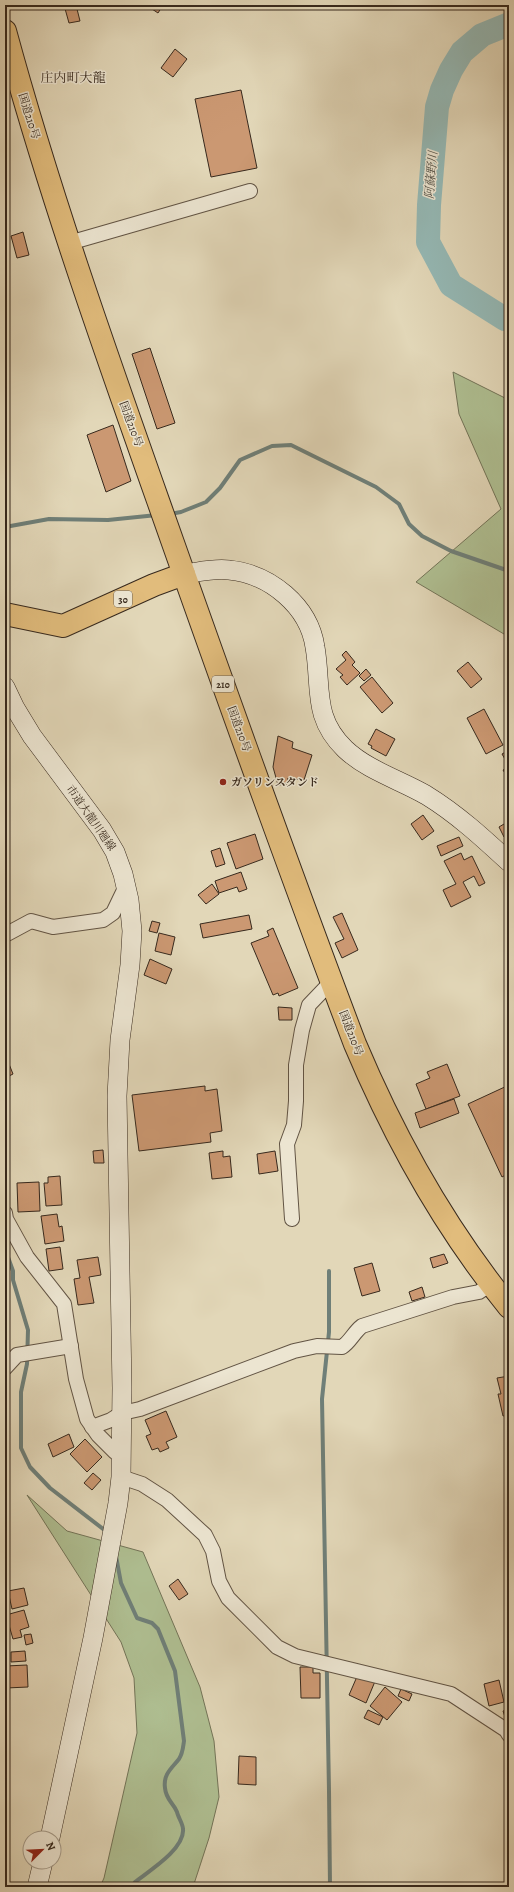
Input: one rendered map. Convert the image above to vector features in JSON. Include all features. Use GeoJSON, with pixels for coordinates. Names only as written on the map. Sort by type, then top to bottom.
{"type":"FeatureCollection","features":[{"type":"Feature","properties":{"kind":"main road","name":"国道210号"},"geometry":{"type":"LineString","coordinates":[[5,31],[23,97],[69,243],[118,388],[331,982],[372,1086],[399,1140],[443,1217],[501,1293]]}},
{"type":"Feature","properties":{"kind":"main road","name":"30"},"geometry":{"type":"LineString","coordinates":[[5,614],[63,626],[154,585],[184,574]]}},
{"type":"Feature","properties":{"kind":"street"},"geometry":{"type":"LineString","coordinates":[[69,243],[250,191]]}},
{"type":"Feature","properties":{"kind":"street"},"geometry":{"type":"LineString","coordinates":[[184,574],[214,570],[228,570],[246,573],[269,583],[291,599],[302,612],[312,634],[315,646],[319,701],[322,715],[336,740],[359,760],[407,784],[442,805],[509,862]]}},
{"type":"Feature","properties":{"kind":"street","name":"市道大龍川廻線"},"geometry":{"type":"LineString","coordinates":[[5,686],[15,708],[32,736],[102,830],[115,852],[126,886],[132,931],[130,965],[120,1040],[117,1096],[122,1413],[120,1486],[93,1638],[52,1830]]}},
{"type":"Feature","properties":{"kind":"street"},"geometry":{"type":"LineString","coordinates":[[5,935],[31,921],[53,927],[104,920],[113,913],[126,886]]}},
{"type":"Feature","properties":{"kind":"street"},"geometry":{"type":"LineString","coordinates":[[292,1219],[287,1144],[294,1125],[296,1102],[296,1065],[309,1005],[331,982]]}},
{"type":"Feature","properties":{"kind":"street"},"geometry":{"type":"LineString","coordinates":[[5,1213],[6,1219],[27,1257],[64,1304],[76,1379],[83,1409],[92,1427],[115,1452],[122,1453]]}},
{"type":"Feature","properties":{"kind":"street"},"geometry":{"type":"LineString","coordinates":[[92,1427],[111,1420],[122,1413],[140,1409],[294,1351],[317,1346],[342,1347],[346,1345],[354,1332],[362,1326],[453,1297],[479,1292],[501,1293]]}},
{"type":"Feature","properties":{"kind":"street"},"geometry":{"type":"LineString","coordinates":[[5,1368],[17,1355],[71,1346]]}},
{"type":"Feature","properties":{"kind":"street"},"geometry":{"type":"LineString","coordinates":[[120,1486],[142,1484],[166,1500],[205,1534],[213,1551],[219,1581],[228,1598],[277,1647],[295,1656],[451,1694],[506,1730],[509,1735]]}},
{"type":"Feature","properties":{"kind":"street"},"geometry":{"type":"LineString","coordinates":[[37,1887],[41,1870]]}},
{"type":"Feature","properties":{"kind":"green space"},"geometry":{"type":"Polygon","coordinates":[[[453,372],[509,400],[509,637],[416,582],[501,509],[459,414],[453,372]]]}},
{"type":"Feature","properties":{"kind":"green space"},"geometry":{"type":"Polygon","coordinates":[[[27,1495],[67,1531],[143,1552],[200,1687],[214,1741],[219,1797],[209,1838],[193,1887],[100,1887],[104,1878],[137,1733],[134,1678],[121,1642],[27,1495]]]}},
{"type":"Feature","properties":{"kind":"building"},"geometry":{"type":"Polygon","coordinates":[[[64,5],[76,5],[80,21],[69,23],[64,5]]]}},
{"type":"Feature","properties":{"kind":"building"},"geometry":{"type":"Polygon","coordinates":[[[146,5],[163,5],[158,13],[146,5]]]}},
{"type":"Feature","properties":{"kind":"building"},"geometry":{"type":"Polygon","coordinates":[[[175,49],[187,59],[173,77],[161,68],[175,49]]]}},
{"type":"Feature","properties":{"kind":"building"},"geometry":{"type":"Polygon","coordinates":[[[241,90],[257,168],[211,177],[195,99],[241,90]]]}},
{"type":"Feature","properties":{"kind":"building"},"geometry":{"type":"Polygon","coordinates":[[[23,232],[29,255],[17,258],[11,236],[23,232]]]}},
{"type":"Feature","properties":{"kind":"building"},"geometry":{"type":"Polygon","coordinates":[[[150,348],[175,423],[157,429],[132,354],[150,348]]]}},
{"type":"Feature","properties":{"kind":"building"},"geometry":{"type":"Polygon","coordinates":[[[113,425],[131,481],[106,492],[87,435],[113,425]]]}},
{"type":"Feature","properties":{"kind":"building"},"geometry":{"type":"Polygon","coordinates":[[[346,651],[355,662],[352,665],[360,673],[347,685],[340,677],[343,675],[336,669],[346,660],[342,655],[346,651]]]}},
{"type":"Feature","properties":{"kind":"building"},"geometry":{"type":"Polygon","coordinates":[[[468,662],[482,679],[471,688],[457,671],[468,662]]]}},
{"type":"Feature","properties":{"kind":"building"},"geometry":{"type":"Polygon","coordinates":[[[366,669],[371,675],[364,681],[359,676],[366,669]]]}},
{"type":"Feature","properties":{"kind":"building"},"geometry":{"type":"Polygon","coordinates":[[[372,677],[393,703],[382,713],[360,687],[372,677]]]}},
{"type":"Feature","properties":{"kind":"building"},"geometry":{"type":"Polygon","coordinates":[[[484,709],[503,745],[486,754],[467,718],[484,709]]]}},
{"type":"Feature","properties":{"kind":"building"},"geometry":{"type":"Polygon","coordinates":[[[376,729],[395,739],[386,756],[371,748],[372,746],[368,744],[376,729]]]}},
{"type":"Feature","properties":{"kind":"building"},"geometry":{"type":"Polygon","coordinates":[[[278,736],[293,742],[292,748],[312,755],[304,780],[288,778],[287,784],[278,785],[273,767],[278,736]]]}},
{"type":"Feature","properties":{"kind":"building"},"geometry":{"type":"Polygon","coordinates":[[[509,750],[509,766],[502,754],[509,750]]]}},
{"type":"Feature","properties":{"kind":"building"},"geometry":{"type":"Polygon","coordinates":[[[509,767],[509,778],[508,778],[503,770],[509,767]]]}},
{"type":"Feature","properties":{"kind":"building"},"geometry":{"type":"Polygon","coordinates":[[[423,815],[434,831],[422,840],[411,824],[423,815]]]}},
{"type":"Feature","properties":{"kind":"building"},"geometry":{"type":"Polygon","coordinates":[[[509,821],[509,834],[504,837],[499,827],[509,821]]]}},
{"type":"Feature","properties":{"kind":"building"},"geometry":{"type":"Polygon","coordinates":[[[255,834],[263,859],[236,869],[227,843],[255,834]]]}},
{"type":"Feature","properties":{"kind":"building"},"geometry":{"type":"Polygon","coordinates":[[[459,837],[463,846],[441,856],[437,846],[459,837]]]}},
{"type":"Feature","properties":{"kind":"building"},"geometry":{"type":"Polygon","coordinates":[[[220,848],[225,864],[216,867],[211,851],[220,848]]]}},
{"type":"Feature","properties":{"kind":"building"},"geometry":{"type":"Polygon","coordinates":[[[461,853],[464,860],[472,856],[485,883],[479,886],[474,876],[463,882],[471,897],[451,907],[443,890],[456,884],[444,861],[461,853]]]}},
{"type":"Feature","properties":{"kind":"building"},"geometry":{"type":"Polygon","coordinates":[[[241,872],[247,889],[239,892],[237,887],[219,893],[215,881],[241,872]]]}},
{"type":"Feature","properties":{"kind":"building"},"geometry":{"type":"Polygon","coordinates":[[[212,884],[219,894],[206,904],[198,895],[212,884]]]}},
{"type":"Feature","properties":{"kind":"building"},"geometry":{"type":"Polygon","coordinates":[[[342,913],[358,950],[342,958],[335,943],[344,939],[333,917],[342,913]]]}},
{"type":"Feature","properties":{"kind":"building"},"geometry":{"type":"Polygon","coordinates":[[[249,915],[252,929],[203,938],[200,924],[249,915]]]}},
{"type":"Feature","properties":{"kind":"building"},"geometry":{"type":"Polygon","coordinates":[[[152,921],[160,923],[157,933],[149,931],[152,921]]]}},
{"type":"Feature","properties":{"kind":"building"},"geometry":{"type":"Polygon","coordinates":[[[273,928],[298,988],[279,996],[278,993],[273,995],[251,943],[269,936],[267,931],[273,928]]]}},
{"type":"Feature","properties":{"kind":"building"},"geometry":{"type":"Polygon","coordinates":[[[159,933],[175,937],[171,955],[155,951],[159,933]]]}},
{"type":"Feature","properties":{"kind":"building"},"geometry":{"type":"Polygon","coordinates":[[[150,959],[172,969],[166,984],[144,975],[150,959]]]}},
{"type":"Feature","properties":{"kind":"building"},"geometry":{"type":"Polygon","coordinates":[[[278,1007],[292,1008],[292,1020],[279,1020],[278,1007]]]}},
{"type":"Feature","properties":{"kind":"building"},"geometry":{"type":"Polygon","coordinates":[[[5,1054],[13,1074],[5,1078],[5,1054]]]}},
{"type":"Feature","properties":{"kind":"building"},"geometry":{"type":"Polygon","coordinates":[[[447,1064],[460,1096],[426,1109],[416,1084],[430,1078],[427,1072],[447,1064]]]}},
{"type":"Feature","properties":{"kind":"building"},"geometry":{"type":"Polygon","coordinates":[[[509,1085],[509,1173],[502,1177],[468,1104],[509,1085]]]}},
{"type":"Feature","properties":{"kind":"building"},"geometry":{"type":"Polygon","coordinates":[[[205,1086],[205,1091],[217,1089],[222,1131],[210,1133],[211,1142],[139,1151],[132,1095],[205,1086]]]}},
{"type":"Feature","properties":{"kind":"building"},"geometry":{"type":"Polygon","coordinates":[[[454,1099],[459,1113],[420,1128],[415,1113],[454,1099]]]}},
{"type":"Feature","properties":{"kind":"building"},"geometry":{"type":"Polygon","coordinates":[[[103,1150],[104,1163],[94,1163],[93,1151],[103,1150]]]}},
{"type":"Feature","properties":{"kind":"building"},"geometry":{"type":"Polygon","coordinates":[[[223,1151],[223,1157],[230,1156],[232,1177],[212,1179],[209,1153],[223,1151]]]}},
{"type":"Feature","properties":{"kind":"building"},"geometry":{"type":"Polygon","coordinates":[[[275,1151],[278,1171],[259,1174],[257,1154],[275,1151]]]}},
{"type":"Feature","properties":{"kind":"building"},"geometry":{"type":"Polygon","coordinates":[[[60,1176],[62,1205],[46,1206],[44,1183],[48,1183],[48,1177],[60,1176]]]}},
{"type":"Feature","properties":{"kind":"building"},"geometry":{"type":"Polygon","coordinates":[[[39,1182],[40,1211],[18,1212],[17,1183],[39,1182]]]}},
{"type":"Feature","properties":{"kind":"building"},"geometry":{"type":"Polygon","coordinates":[[[57,1214],[59,1227],[62,1226],[64,1241],[45,1244],[41,1216],[57,1214]]]}},
{"type":"Feature","properties":{"kind":"building"},"geometry":{"type":"Polygon","coordinates":[[[60,1247],[63,1269],[49,1271],[46,1249],[60,1247]]]}},
{"type":"Feature","properties":{"kind":"building"},"geometry":{"type":"Polygon","coordinates":[[[444,1254],[448,1263],[433,1268],[430,1258],[444,1254]]]}},
{"type":"Feature","properties":{"kind":"building"},"geometry":{"type":"Polygon","coordinates":[[[98,1257],[101,1275],[89,1277],[94,1303],[78,1305],[74,1279],[80,1278],[77,1260],[98,1257]]]}},
{"type":"Feature","properties":{"kind":"building"},"geometry":{"type":"Polygon","coordinates":[[[372,1263],[380,1291],[362,1296],[354,1268],[372,1263]]]}},
{"type":"Feature","properties":{"kind":"building"},"geometry":{"type":"Polygon","coordinates":[[[422,1287],[425,1297],[412,1301],[409,1292],[422,1287]]]}},
{"type":"Feature","properties":{"kind":"building"},"geometry":{"type":"Polygon","coordinates":[[[509,1376],[509,1415],[503,1416],[498,1394],[501,1394],[497,1378],[509,1376]]]}},
{"type":"Feature","properties":{"kind":"building"},"geometry":{"type":"Polygon","coordinates":[[[166,1411],[177,1437],[166,1442],[169,1448],[160,1452],[158,1448],[152,1450],[146,1436],[151,1434],[145,1420],[166,1411]]]}},
{"type":"Feature","properties":{"kind":"building"},"geometry":{"type":"Polygon","coordinates":[[[69,1434],[74,1447],[53,1457],[48,1444],[69,1434]]]}},
{"type":"Feature","properties":{"kind":"building"},"geometry":{"type":"Polygon","coordinates":[[[85,1439],[102,1457],[87,1472],[70,1454],[85,1439]]]}},
{"type":"Feature","properties":{"kind":"building"},"geometry":{"type":"Polygon","coordinates":[[[93,1473],[101,1480],[92,1490],[84,1483],[93,1473]]]}},
{"type":"Feature","properties":{"kind":"building"},"geometry":{"type":"Polygon","coordinates":[[[178,1579],[188,1594],[179,1600],[169,1586],[178,1579]]]}},
{"type":"Feature","properties":{"kind":"building"},"geometry":{"type":"Polygon","coordinates":[[[24,1588],[28,1605],[12,1609],[8,1591],[24,1588]]]}},
{"type":"Feature","properties":{"kind":"building"},"geometry":{"type":"Polygon","coordinates":[[[24,1610],[29,1627],[20,1630],[22,1637],[13,1639],[6,1615],[24,1610]]]}},
{"type":"Feature","properties":{"kind":"building"},"geometry":{"type":"Polygon","coordinates":[[[31,1634],[33,1643],[26,1645],[24,1635],[31,1634]]]}},
{"type":"Feature","properties":{"kind":"building"},"geometry":{"type":"Polygon","coordinates":[[[509,1643],[509,1657],[505,1645],[509,1643]]]}},
{"type":"Feature","properties":{"kind":"building"},"geometry":{"type":"Polygon","coordinates":[[[25,1651],[26,1661],[11,1662],[11,1652],[25,1651]]]}},
{"type":"Feature","properties":{"kind":"building"},"geometry":{"type":"Polygon","coordinates":[[[5,1653],[6,1666],[27,1665],[28,1687],[6,1688],[7,1703],[5,1703],[5,1653]]]}},
{"type":"Feature","properties":{"kind":"building"},"geometry":{"type":"Polygon","coordinates":[[[300,1667],[313,1667],[313,1673],[320,1673],[320,1698],[301,1698],[300,1667]]]}},
{"type":"Feature","properties":{"kind":"building"},"geometry":{"type":"Polygon","coordinates":[[[359,1672],[376,1679],[366,1703],[349,1695],[359,1672]]]}},
{"type":"Feature","properties":{"kind":"building"},"geometry":{"type":"Polygon","coordinates":[[[499,1680],[504,1702],[489,1706],[484,1684],[499,1680]]]}},
{"type":"Feature","properties":{"kind":"building"},"geometry":{"type":"Polygon","coordinates":[[[385,1687],[402,1702],[387,1720],[370,1706],[385,1687]]]}},
{"type":"Feature","properties":{"kind":"building"},"geometry":{"type":"Polygon","coordinates":[[[401,1689],[412,1694],[409,1701],[398,1696],[401,1689]]]}},
{"type":"Feature","properties":{"kind":"building"},"geometry":{"type":"Polygon","coordinates":[[[509,1709],[509,1719],[506,1720],[503,1711],[509,1709]]]}},
{"type":"Feature","properties":{"kind":"building"},"geometry":{"type":"Polygon","coordinates":[[[368,1710],[383,1717],[379,1725],[364,1718],[368,1710]]]}},
{"type":"Feature","properties":{"kind":"building"},"geometry":{"type":"Polygon","coordinates":[[[239,1756],[256,1757],[256,1785],[238,1784],[239,1756]]]}},
{"type":"Feature","properties":{"kind":"waterway","name":"阿蘇野川"},"geometry":{"type":"LineString","coordinates":[[509,24],[482,35],[462,52],[451,70],[442,90],[437,107],[429,205],[428,242],[451,285],[505,319],[509,319]]}},
{"type":"Feature","properties":{"kind":"waterway"},"geometry":{"type":"LineString","coordinates":[[170,514],[181,512],[206,502],[220,488],[240,460],[272,446],[291,445],[376,487],[399,504],[409,524],[422,536],[451,551],[509,571]]}},
{"type":"Feature","properties":{"kind":"waterway"},"geometry":{"type":"LineString","coordinates":[[5,527],[49,519],[108,520],[157,515]]}},
{"type":"Feature","properties":{"kind":"waterway"},"geometry":{"type":"LineString","coordinates":[[5,1249],[13,1271],[13,1280],[28,1330],[27,1364],[21,1392],[21,1448],[30,1467],[50,1488],[107,1532]]}},
{"type":"Feature","properties":{"kind":"waterway"},"geometry":{"type":"LineString","coordinates":[[329,1271],[329,1332],[322,1399],[330,1887]]}},
{"type":"Feature","properties":{"kind":"waterway"},"geometry":{"type":"LineString","coordinates":[[116,1556],[121,1583],[137,1618],[152,1623],[158,1629],[175,1671],[184,1741],[183,1750],[180,1757],[165,1779],[168,1798],[182,1825],[182,1837],[172,1852],[157,1866],[135,1882],[132,1887]]}},
{"type":"Feature","properties":{"kind":"place","name":"ガソリンスタンド"},"geometry":{"type":"Point","coordinates":[223,782]}},
{"type":"Feature","properties":{"kind":"district","name":"庄内町大龍"},"geometry":{"type":"Point","coordinates":[73,77]}}]}
